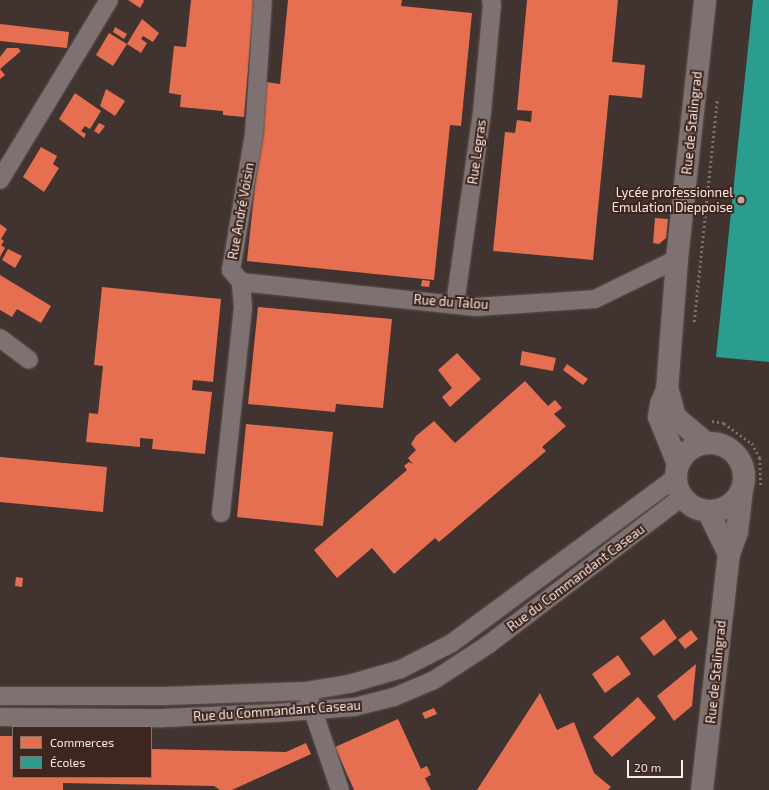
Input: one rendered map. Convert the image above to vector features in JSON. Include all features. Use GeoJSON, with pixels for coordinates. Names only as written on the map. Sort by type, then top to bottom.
{"type":"FeatureCollection","features":[{"type":"Feature","properties":{"kind":"street"},"geometry":{"type":"LineString","coordinates":[[0,180],[109,0]]}},
{"type":"Feature","properties":{"kind":"street","name":"Rue André Voisin"},"geometry":{"type":"LineString","coordinates":[[242,282],[231,270],[254,134],[263,0]]}},
{"type":"Feature","properties":{"kind":"street","name":"Rue Legras"},"geometry":{"type":"LineString","coordinates":[[454,304],[482,112],[492,5],[491,0]]}},
{"type":"Feature","properties":{"kind":"street","name":"Rue de Stalingrad"},"geometry":{"type":"LineString","coordinates":[[678,480],[659,417],[661,404],[667,390],[677,260],[705,0]]}},
{"type":"Feature","properties":{"kind":"street","name":"Rue du Talou"},"geometry":{"type":"LineString","coordinates":[[242,282],[476,307],[595,299],[677,260]]}},
{"type":"Feature","properties":{"kind":"street"},"geometry":{"type":"LineString","coordinates":[[221,512],[243,307],[242,282]]}},
{"type":"Feature","properties":{"kind":"street"},"geometry":{"type":"LineString","coordinates":[[0,338],[29,360]]}},
{"type":"Feature","properties":{"kind":"street","name":"Rue de Stalingrad"},"geometry":{"type":"LineString","coordinates":[[667,390],[675,417],[706,443]]}},
{"type":"Feature","properties":{"kind":"street"},"geometry":{"type":"LineString","coordinates":[[706,443],[722,444],[739,458],[744,480],[751,490],[727,507],[708,511],[698,509],[678,480],[690,449],[706,443]]}},
{"type":"Feature","properties":{"kind":"street","name":"Rue du Commandant Caseau"},"geometry":{"type":"LineString","coordinates":[[0,696],[166,696],[306,691],[349,684],[401,669],[452,643],[678,480]]}},
{"type":"Feature","properties":{"kind":"street","name":"Rue du Commandant Caseau"},"geometry":{"type":"LineString","coordinates":[[0,717],[163,718],[354,707],[394,697],[434,680],[489,644],[678,480]]}},
{"type":"Feature","properties":{"kind":"street","name":"Rue de Stalingrad"},"geometry":{"type":"LineString","coordinates":[[702,790],[729,554],[751,490]]}},
{"type":"Feature","properties":{"kind":"street"},"geometry":{"type":"LineString","coordinates":[[708,511],[729,554]]}},
{"type":"Feature","properties":{"kind":"street"},"geometry":{"type":"LineString","coordinates":[[306,691],[340,790]]}},
{"type":"Feature","properties":{"kind":"path"},"geometry":{"type":"LineString","coordinates":[[694,329],[717,94]]}},
{"type":"Feature","properties":{"kind":"path"},"geometry":{"type":"LineString","coordinates":[[707,420],[724,423],[752,443],[760,458],[762,482],[751,490]]}},
{"type":"Feature","properties":{"kind":"building: Commerces"},"geometry":{"type":"Polygon","coordinates":[[[128,0],[143,0],[144,1],[140,8],[128,0]]]}},
{"type":"Feature","properties":{"kind":"building: Commerces"},"geometry":{"type":"Polygon","coordinates":[[[191,0],[254,0],[244,117],[223,115],[223,111],[180,107],[181,95],[169,93],[174,46],[186,47],[191,0]]]}},
{"type":"Feature","properties":{"kind":"building: Commerces"},"geometry":{"type":"Polygon","coordinates":[[[288,0],[402,0],[401,6],[472,13],[461,126],[450,125],[434,280],[247,261],[266,82],[280,84],[288,0]]]}},
{"type":"Feature","properties":{"kind":"building: Commerces"},"geometry":{"type":"Polygon","coordinates":[[[527,0],[618,0],[612,62],[645,65],[642,98],[609,95],[593,260],[493,251],[505,132],[515,133],[517,120],[531,122],[532,111],[517,110],[527,0]]]}},
{"type":"Feature","properties":{"kind":"building: Commerces"},"geometry":{"type":"Polygon","coordinates":[[[142,19],[159,33],[153,42],[143,36],[141,39],[147,43],[141,53],[127,44],[142,19]]]}},
{"type":"Feature","properties":{"kind":"building: Commerces"},"geometry":{"type":"Polygon","coordinates":[[[0,24],[69,32],[67,48],[0,41],[0,24]]]}},
{"type":"Feature","properties":{"kind":"building: Commerces"},"geometry":{"type":"Polygon","coordinates":[[[115,27],[127,34],[124,39],[113,32],[115,27]]]}},
{"type":"Feature","properties":{"kind":"building: Commerces"},"geometry":{"type":"Polygon","coordinates":[[[109,33],[127,44],[113,66],[96,55],[109,33]]]}},
{"type":"Feature","properties":{"kind":"building: Commerces"},"geometry":{"type":"Polygon","coordinates":[[[7,48],[18,48],[21,51],[0,69],[0,57],[7,48]]]}},
{"type":"Feature","properties":{"kind":"building: Commerces"},"geometry":{"type":"Polygon","coordinates":[[[0,69],[5,75],[0,79],[0,69]]]}},
{"type":"Feature","properties":{"kind":"building: Commerces"},"geometry":{"type":"Polygon","coordinates":[[[106,89],[125,101],[115,116],[100,106],[106,89]]]}},
{"type":"Feature","properties":{"kind":"building: Commerces"},"geometry":{"type":"Polygon","coordinates":[[[75,93],[101,111],[90,129],[85,126],[81,131],[86,134],[84,138],[59,119],[75,93]]]}},
{"type":"Feature","properties":{"kind":"building: Commerces"},"geometry":{"type":"Polygon","coordinates":[[[99,123],[105,126],[99,134],[94,131],[99,123]]]}},
{"type":"Feature","properties":{"kind":"building: Commerces"},"geometry":{"type":"Polygon","coordinates":[[[41,147],[57,156],[53,164],[59,168],[44,192],[23,177],[41,147]]]}},
{"type":"Feature","properties":{"kind":"building: Commerces"},"geometry":{"type":"Polygon","coordinates":[[[655,218],[668,219],[666,238],[659,244],[653,243],[655,218]]]}},
{"type":"Feature","properties":{"kind":"building: Commerces"},"geometry":{"type":"Polygon","coordinates":[[[0,224],[7,229],[1,239],[4,241],[1,245],[5,248],[0,257],[0,224]]]}},
{"type":"Feature","properties":{"kind":"building: Commerces"},"geometry":{"type":"Polygon","coordinates":[[[8,249],[22,256],[15,268],[2,260],[8,249]]]}},
{"type":"Feature","properties":{"kind":"building: Commerces"},"geometry":{"type":"Polygon","coordinates":[[[0,275],[51,306],[41,323],[17,309],[12,317],[0,310],[0,275]]]}},
{"type":"Feature","properties":{"kind":"building: Commerces"},"geometry":{"type":"Polygon","coordinates":[[[422,280],[430,281],[429,287],[421,286],[422,280]]]}},
{"type":"Feature","properties":{"kind":"building: Commerces"},"geometry":{"type":"Polygon","coordinates":[[[102,287],[221,299],[213,382],[193,380],[192,390],[212,392],[205,454],[152,449],[153,439],[140,438],[140,447],[86,442],[89,413],[98,414],[103,366],[94,365],[102,287]]]}},
{"type":"Feature","properties":{"kind":"building: Commerces"},"geometry":{"type":"Polygon","coordinates":[[[258,307],[392,319],[383,408],[336,404],[335,412],[248,404],[258,307]]]}},
{"type":"Feature","properties":{"kind":"building: Commerces"},"geometry":{"type":"Polygon","coordinates":[[[522,351],[556,358],[553,371],[520,365],[522,351]]]}},
{"type":"Feature","properties":{"kind":"building: Commerces"},"geometry":{"type":"Polygon","coordinates":[[[457,353],[481,379],[450,407],[442,397],[452,388],[438,370],[457,353]]]}},
{"type":"Feature","properties":{"kind":"building: Commerces"},"geometry":{"type":"Polygon","coordinates":[[[567,364],[588,379],[583,385],[563,370],[567,364]]]}},
{"type":"Feature","properties":{"kind":"building: Commerces"},"geometry":{"type":"Polygon","coordinates":[[[525,381],[548,406],[555,400],[562,408],[554,414],[566,426],[542,447],[546,451],[439,542],[435,538],[394,574],[372,548],[337,578],[314,550],[407,470],[404,466],[409,462],[413,464],[408,458],[416,450],[411,444],[416,436],[434,421],[455,443],[525,381]]]}},
{"type":"Feature","properties":{"kind":"building: Commerces"},"geometry":{"type":"Polygon","coordinates":[[[246,424],[333,432],[323,526],[237,517],[246,424]]]}},
{"type":"Feature","properties":{"kind":"building: Commerces"},"geometry":{"type":"Polygon","coordinates":[[[0,457],[107,467],[103,512],[0,502],[0,457]]]}},
{"type":"Feature","properties":{"kind":"building: Commerces"},"geometry":{"type":"Polygon","coordinates":[[[16,577],[23,578],[22,587],[15,586],[16,577]]]}},
{"type":"Feature","properties":{"kind":"building: Commerces"},"geometry":{"type":"Polygon","coordinates":[[[664,619],[677,638],[654,656],[640,638],[664,619]]]}},
{"type":"Feature","properties":{"kind":"building: Commerces"},"geometry":{"type":"Polygon","coordinates":[[[691,630],[698,639],[685,649],[678,640],[691,630]]]}},
{"type":"Feature","properties":{"kind":"building: Commerces"},"geometry":{"type":"Polygon","coordinates":[[[618,655],[631,674],[605,693],[592,674],[618,655]]]}},
{"type":"Feature","properties":{"kind":"building: Commerces"},"geometry":{"type":"Polygon","coordinates":[[[696,664],[692,706],[674,721],[657,696],[696,664]]]}},
{"type":"Feature","properties":{"kind":"building: Commerces"},"geometry":{"type":"Polygon","coordinates":[[[540,693],[557,730],[574,722],[594,773],[611,787],[608,790],[477,790],[540,693]]]}},
{"type":"Feature","properties":{"kind":"building: Commerces"},"geometry":{"type":"Polygon","coordinates":[[[638,697],[656,718],[612,757],[593,737],[638,697]]]}},
{"type":"Feature","properties":{"kind":"building: Commerces"},"geometry":{"type":"Polygon","coordinates":[[[434,708],[437,714],[425,719],[422,713],[434,708]]]}},
{"type":"Feature","properties":{"kind":"building: Commerces"},"geometry":{"type":"Polygon","coordinates":[[[398,719],[421,769],[427,766],[431,775],[425,778],[431,790],[354,790],[335,747],[398,719]]]}},
{"type":"Feature","properties":{"kind":"building: Commerces"},"geometry":{"type":"Polygon","coordinates":[[[0,736],[12,736],[12,778],[152,778],[152,749],[286,752],[306,743],[311,754],[232,790],[220,790],[214,786],[63,783],[63,790],[0,790],[0,736]]]}},
{"type":"Feature","properties":{"kind":"building: Écoles"},"geometry":{"type":"Polygon","coordinates":[[[753,0],[769,0],[769,362],[716,357],[753,0]]]}},
{"type":"Feature","properties":{"kind":"place","name":"Lycée professionnel Emulation Dieppoise"},"geometry":{"type":"Point","coordinates":[741,200]}}]}
